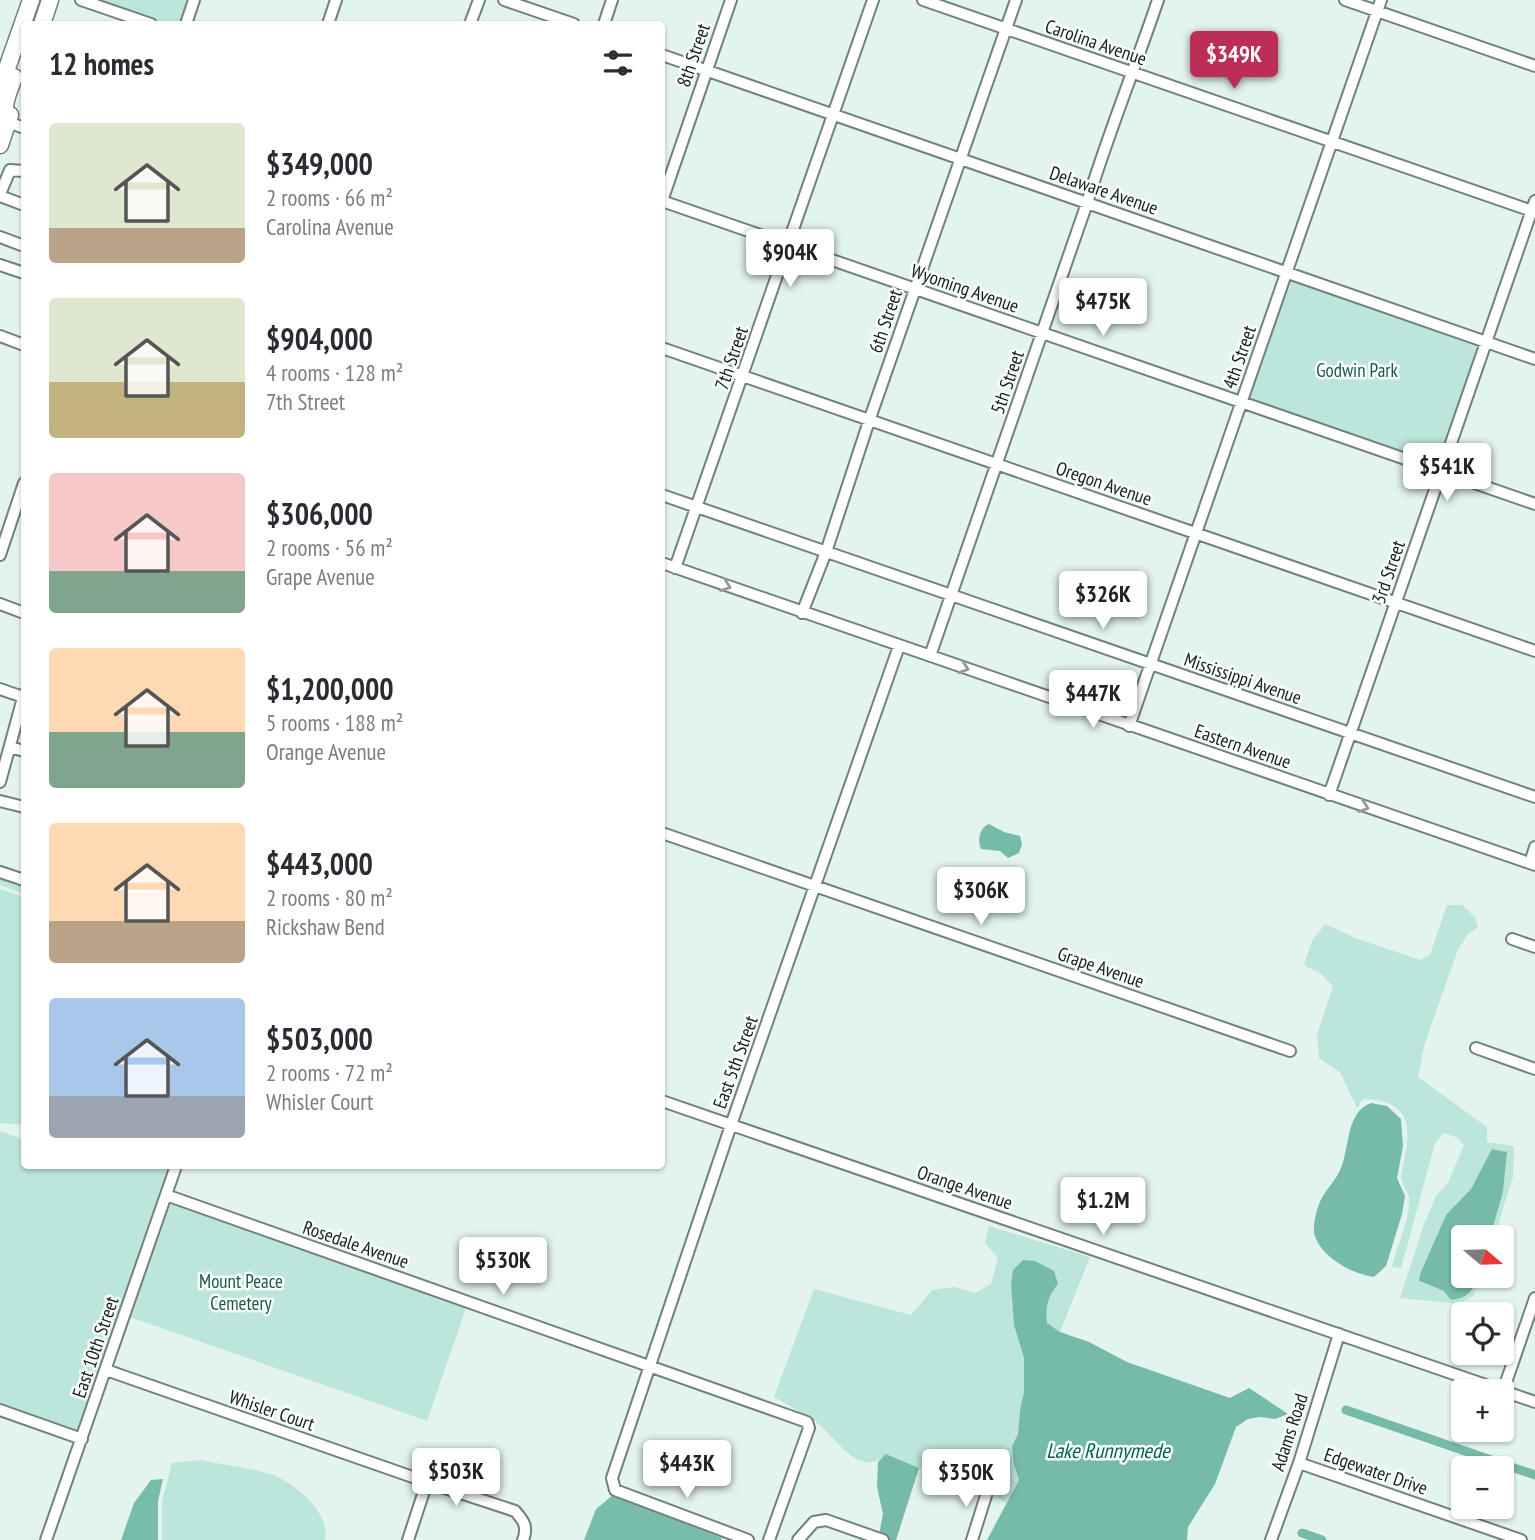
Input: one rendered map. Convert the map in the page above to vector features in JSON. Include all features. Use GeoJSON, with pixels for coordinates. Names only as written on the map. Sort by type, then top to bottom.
{"type":"FeatureCollection","features":[{"type":"Feature","properties":{"kind":"highway"},"geometry":{"type":"LineString","coordinates":[[24,21],[31,0]]}},
{"type":"Feature","properties":{"kind":"highway"},"geometry":{"type":"LineString","coordinates":[[35,21],[42,0]]}},
{"type":"Feature","properties":{"kind":"highway"},"geometry":{"type":"LineString","coordinates":[[43,21],[51,0]]}},
{"type":"Feature","properties":{"kind":"highway"},"geometry":{"type":"LineString","coordinates":[[0,88],[21,29]]}},
{"type":"Feature","properties":{"kind":"highway"},"geometry":{"type":"LineString","coordinates":[[8,122],[3,115],[3,108],[18,65],[17,40]]}},
{"type":"Feature","properties":{"kind":"highway"},"geometry":{"type":"LineString","coordinates":[[0,145],[21,84]]}},
{"type":"Feature","properties":{"kind":"street"},"geometry":{"type":"LineString","coordinates":[[81,0],[140,21]]}},
{"type":"Feature","properties":{"kind":"street"},"geometry":{"type":"LineString","coordinates":[[187,21],[194,0]]}},
{"type":"Feature","properties":{"kind":"street"},"geometry":{"type":"LineString","coordinates":[[329,21],[336,0]]}},
{"type":"Feature","properties":{"kind":"street"},"geometry":{"type":"LineString","coordinates":[[471,21],[479,0]]}},
{"type":"Feature","properties":{"kind":"street"},"geometry":{"type":"LineString","coordinates":[[503,0],[565,21]]}},
{"type":"Feature","properties":{"kind":"street"},"geometry":{"type":"LineString","coordinates":[[605,21],[612,0]]}},
{"type":"Feature","properties":{"kind":"street","name":"8th Street"},"geometry":{"type":"LineString","coordinates":[[665,192],[731,0]]}},
{"type":"Feature","properties":{"kind":"street","name":"7th Street"},"geometry":{"type":"LineString","coordinates":[[675,568],[873,0]]}},
{"type":"Feature","properties":{"kind":"street","name":"Carolina Avenue"},"geometry":{"type":"LineString","coordinates":[[923,0],[1333,142],[1534,208]]}},
{"type":"Feature","properties":{"kind":"street","name":"6th Street"},"geometry":{"type":"LineString","coordinates":[[802,613],[826,552],[1016,0]]}},
{"type":"Feature","properties":{"kind":"street","name":"5th Street"},"geometry":{"type":"LineString","coordinates":[[930,656],[998,464],[1108,136],[1158,0]]}},
{"type":"Feature","properties":{"kind":"street"},"geometry":{"type":"LineString","coordinates":[[1345,0],[1379,6],[1535,66]]}},
{"type":"Feature","properties":{"kind":"street","name":"4th Street"},"geometry":{"type":"LineString","coordinates":[[1129,726],[1379,6]]}},
{"type":"Feature","properties":{"kind":"street"},"geometry":{"type":"LineString","coordinates":[[112,21],[115,12]]}},
{"type":"Feature","properties":{"kind":"street","name":"Delaware Avenue"},"geometry":{"type":"LineString","coordinates":[[665,56],[1535,359]]}},
{"type":"Feature","properties":{"kind":"street"},"geometry":{"type":"LineString","coordinates":[[8,122],[21,127]]}},
{"type":"Feature","properties":{"kind":"street"},"geometry":{"type":"LineString","coordinates":[[21,170],[13,169],[8,173],[0,195],[21,204]]}},
{"type":"Feature","properties":{"kind":"street","name":"Wyoming Avenue"},"geometry":{"type":"LineString","coordinates":[[665,202],[1535,504]]}},
{"type":"Feature","properties":{"kind":"street","name":"3rd Street"},"geometry":{"type":"LineString","coordinates":[[1329,795],[1534,208]]}},
{"type":"Feature","properties":{"kind":"street"},"geometry":{"type":"LineString","coordinates":[[0,237],[21,245]]}},
{"type":"Feature","properties":{"kind":"street"},"geometry":{"type":"LineString","coordinates":[[0,265],[21,272]]}},
{"type":"Feature","properties":{"kind":"street"},"geometry":{"type":"LineString","coordinates":[[0,336],[21,344]]}},
{"type":"Feature","properties":{"kind":"street","name":"Oregon Avenue"},"geometry":{"type":"LineString","coordinates":[[665,349],[1535,651]]}},
{"type":"Feature","properties":{"kind":"street"},"geometry":{"type":"LineString","coordinates":[[0,555],[21,492]]}},
{"type":"Feature","properties":{"kind":"street","name":"Mississippi Avenue"},"geometry":{"type":"LineString","coordinates":[[665,496],[1535,797]]}},
{"type":"Feature","properties":{"kind":"street","name":"Eastern Avenue"},"geometry":{"type":"LineString","coordinates":[[665,564],[1532,864]]}},
{"type":"Feature","properties":{"kind":"street"},"geometry":{"type":"LineString","coordinates":[[0,604],[21,612]]}},
{"type":"Feature","properties":{"kind":"street","name":"East 5th Street"},"geometry":{"type":"LineString","coordinates":[[748,1540],[615,1490],[611,1478],[899,646]]}},
{"type":"Feature","properties":{"kind":"street"},"geometry":{"type":"LineString","coordinates":[[0,689],[21,695]]}},
{"type":"Feature","properties":{"kind":"street"},"geometry":{"type":"LineString","coordinates":[[0,782],[6,751],[21,705]]}},
{"type":"Feature","properties":{"kind":"street"},"geometry":{"type":"LineString","coordinates":[[0,801],[21,806]]}},
{"type":"Feature","properties":{"kind":"street","name":"Grape Avenue"},"geometry":{"type":"LineString","coordinates":[[665,834],[1290,1051]]}},
{"type":"Feature","properties":{"kind":"street"},"geometry":{"type":"LineString","coordinates":[[1532,864],[1535,847]]}},
{"type":"Feature","properties":{"kind":"street"},"geometry":{"type":"LineString","coordinates":[[0,872],[21,879]]}},
{"type":"Feature","properties":{"kind":"street"},"geometry":{"type":"LineString","coordinates":[[1512,939],[1535,947]]}},
{"type":"Feature","properties":{"kind":"street"},"geometry":{"type":"LineString","coordinates":[[1476,1048],[1535,1069]]}},
{"type":"Feature","properties":{"kind":"street","name":"Orange Avenue"},"geometry":{"type":"LineString","coordinates":[[665,1102],[1468,1379]]}},
{"type":"Feature","properties":{"kind":"street","name":"East 10th Street"},"geometry":{"type":"LineString","coordinates":[[46,1540],[175,1169]]}},
{"type":"Feature","properties":{"kind":"street","name":"Rosedale Avenue"},"geometry":{"type":"LineString","coordinates":[[166,1195],[807,1422],[808,1428],[769,1540]]}},
{"type":"Feature","properties":{"kind":"street"},"geometry":{"type":"LineString","coordinates":[[1507,1379],[1535,1298]]}},
{"type":"Feature","properties":{"kind":"street"},"geometry":{"type":"LineString","coordinates":[[1523,1331],[1535,1335]]}},
{"type":"Feature","properties":{"kind":"street","name":"Adams Road"},"geometry":{"type":"LineString","coordinates":[[1271,1540],[1299,1463],[1339,1334]]}},
{"type":"Feature","properties":{"kind":"street","name":"Whisler Court"},"geometry":{"type":"LineString","coordinates":[[106,1370],[515,1511],[524,1520],[526,1530],[523,1540]]}},
{"type":"Feature","properties":{"kind":"street","name":"Orange Avenue"},"geometry":{"type":"LineString","coordinates":[[1514,1395],[1535,1402]]}},
{"type":"Feature","properties":{"kind":"street"},"geometry":{"type":"LineString","coordinates":[[0,1410],[82,1440]]}},
{"type":"Feature","properties":{"kind":"street","name":"Edgewater Drive"},"geometry":{"type":"LineString","coordinates":[[1299,1463],[1521,1540]]}},
{"type":"Feature","properties":{"kind":"street"},"geometry":{"type":"LineString","coordinates":[[408,1540],[427,1482]]}},
{"type":"Feature","properties":{"kind":"street"},"geometry":{"type":"LineString","coordinates":[[972,1540],[989,1486]]}},
{"type":"Feature","properties":{"kind":"street"},"geometry":{"type":"LineString","coordinates":[[798,1540],[808,1526],[825,1520],[878,1538]]}},
{"type":"Feature","properties":{"kind":"green space"},"geometry":{"type":"Polygon","coordinates":[[[102,0],[190,0],[182,21],[155,21],[101,3],[102,0]]]}},
{"type":"Feature","properties":{"kind":"green space","name":"Godwin Park"},"geometry":{"type":"Polygon","coordinates":[[[1293,281],[1476,346],[1478,352],[1438,465],[1253,403],[1249,395],[1287,284],[1293,281]]]}},
{"type":"Feature","properties":{"kind":"green space"},"geometry":{"type":"Polygon","coordinates":[[[0,874],[21,882],[21,893],[0,885],[0,874]]]}},
{"type":"Feature","properties":{"kind":"green space"},"geometry":{"type":"Polygon","coordinates":[[[0,889],[21,896],[21,1125],[0,1123],[0,889]]]}},
{"type":"Feature","properties":{"kind":"green space"},"geometry":{"type":"Polygon","coordinates":[[[1447,905],[1462,905],[1475,917],[1478,927],[1468,934],[1458,949],[1424,1046],[1418,1077],[1487,1127],[1487,1142],[1514,1147],[1513,1177],[1498,1225],[1493,1225],[1503,1192],[1507,1152],[1493,1149],[1471,1189],[1446,1215],[1420,1274],[1419,1282],[1444,1291],[1473,1291],[1477,1288],[1473,1296],[1463,1302],[1451,1303],[1400,1298],[1424,1224],[1436,1196],[1448,1183],[1464,1145],[1458,1138],[1444,1133],[1435,1143],[1401,1268],[1392,1267],[1409,1207],[1408,1195],[1401,1178],[1407,1138],[1405,1119],[1394,1106],[1386,1102],[1363,1099],[1357,1108],[1340,1072],[1319,1058],[1317,1035],[1333,986],[1321,974],[1304,965],[1312,941],[1325,924],[1358,939],[1420,960],[1430,955],[1447,905]]]}},
{"type":"Feature","properties":{"kind":"green space"},"geometry":{"type":"Polygon","coordinates":[[[0,1131],[21,1139],[21,1169],[169,1169],[78,1432],[0,1404],[0,1131]]]}},
{"type":"Feature","properties":{"kind":"green space","name":"Mount Peace Cemetery"},"geometry":{"type":"Polygon","coordinates":[[[169,1203],[466,1308],[427,1421],[130,1317],[169,1203]]]}},
{"type":"Feature","properties":{"kind":"green space"},"geometry":{"type":"Polygon","coordinates":[[[989,1226],[1090,1257],[1060,1332],[1047,1323],[1046,1317],[1048,1302],[1058,1284],[1011,1285],[1014,1325],[1024,1358],[1024,1392],[1018,1434],[1012,1447],[1019,1480],[1006,1503],[979,1484],[936,1469],[919,1468],[887,1454],[877,1461],[858,1460],[816,1422],[774,1397],[814,1289],[911,1315],[932,1290],[954,1287],[975,1293],[991,1284],[998,1258],[985,1243],[989,1226]]]}},
{"type":"Feature","properties":{"kind":"green space"},"geometry":{"type":"Polygon","coordinates":[[[200,1460],[262,1472],[289,1484],[317,1510],[326,1530],[325,1540],[162,1540],[162,1502],[172,1463],[200,1460]]]}},
{"type":"Feature","properties":{"kind":"shaded area"},"geometry":{"type":"Polygon","coordinates":[[[163,1479],[158,1501],[158,1540],[121,1540],[134,1503],[151,1480],[163,1479]]]}},
{"type":"Feature","properties":{"kind":"shaded area"},"geometry":{"type":"Polygon","coordinates":[[[613,1495],[722,1538],[584,1540],[596,1509],[613,1495]]]}},
{"type":"Feature","properties":{"kind":"water"},"geometry":{"type":"Polygon","coordinates":[[[989,824],[1020,836],[1022,844],[1019,853],[1008,858],[1000,851],[981,849],[980,834],[989,824]]]}},
{"type":"Feature","properties":{"kind":"water"},"geometry":{"type":"Polygon","coordinates":[[[1371,1103],[1387,1106],[1401,1119],[1403,1146],[1397,1178],[1405,1196],[1386,1266],[1374,1277],[1348,1269],[1331,1258],[1319,1244],[1314,1228],[1319,1204],[1341,1168],[1353,1122],[1363,1107],[1371,1103]]]}},
{"type":"Feature","properties":{"kind":"water"},"geometry":{"type":"Polygon","coordinates":[[[1492,1149],[1507,1152],[1503,1192],[1493,1225],[1451,1225],[1451,1288],[1473,1288],[1462,1298],[1451,1300],[1444,1291],[1419,1281],[1420,1274],[1446,1215],[1471,1189],[1492,1149]]]}},
{"type":"Feature","properties":{"kind":"water","name":"Lake Runnymede"},"geometry":{"type":"Polygon","coordinates":[[[1023,1260],[1035,1261],[1054,1271],[1058,1284],[1048,1302],[1047,1323],[1060,1332],[1089,1342],[1127,1362],[1230,1398],[1249,1388],[1288,1414],[1275,1419],[1248,1419],[1236,1427],[1215,1484],[1188,1527],[1187,1540],[987,1540],[1019,1480],[1012,1446],[1018,1434],[1024,1392],[1024,1358],[1014,1325],[1011,1285],[1013,1270],[1023,1260]]]}},
{"type":"Feature","properties":{"kind":"water"},"geometry":{"type":"Polygon","coordinates":[[[886,1454],[919,1468],[896,1540],[878,1540],[883,1514],[877,1487],[878,1462],[886,1454]]]}},
{"type":"Feature","properties":{"kind":"waterway"},"geometry":{"type":"LineString","coordinates":[[1346,1410],[1535,1475]]}},
{"type":"Feature","properties":{"kind":"waterway"},"geometry":{"type":"LineString","coordinates":[[1302,1533],[1322,1540]]}}]}
